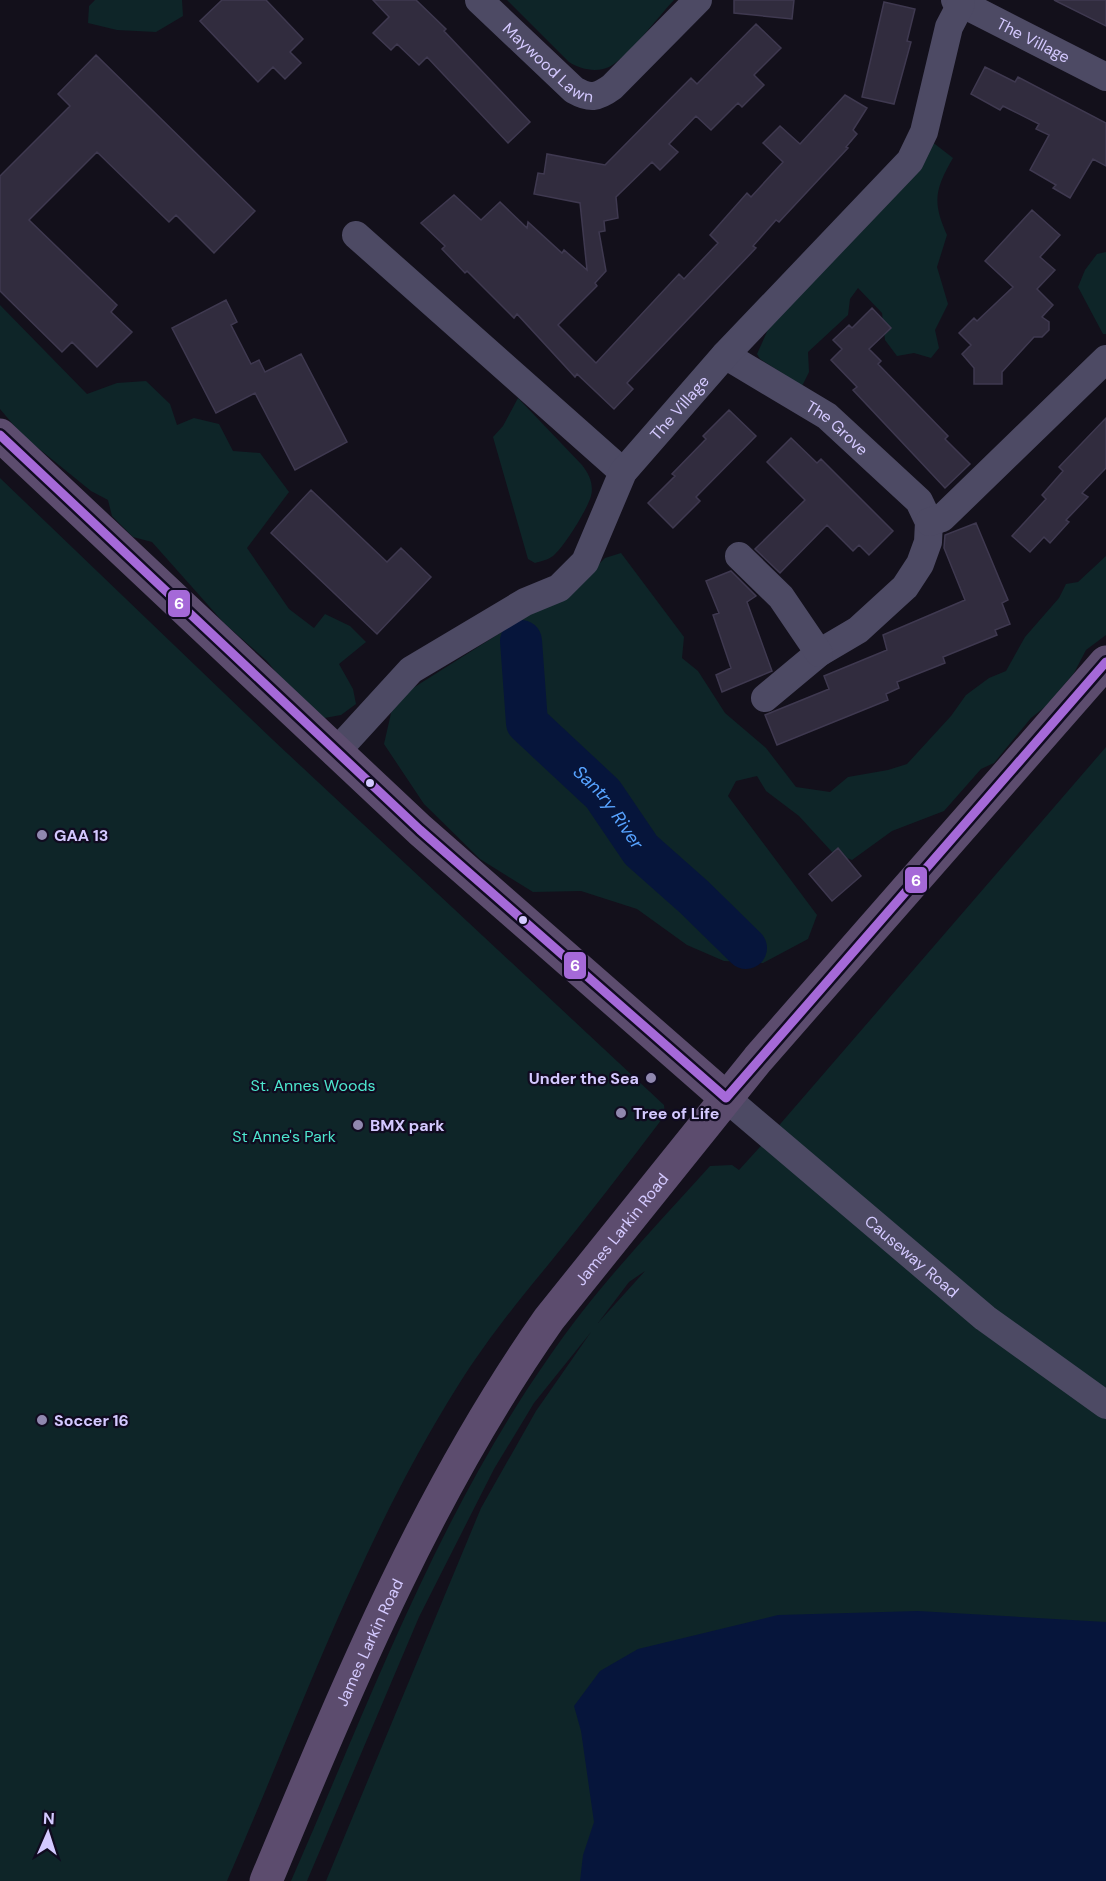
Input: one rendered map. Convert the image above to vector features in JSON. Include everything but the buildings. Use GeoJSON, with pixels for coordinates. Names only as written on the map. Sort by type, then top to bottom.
{"type":"FeatureCollection","features":[{"type":"Feature","properties":{"kind":"main road"},"geometry":{"type":"LineString","coordinates":[[0,435],[335,753],[726,1098]]}},
{"type":"Feature","properties":{"kind":"main road","name":"James Larkin Road"},"geometry":{"type":"LineString","coordinates":[[266,1881],[318,1756],[417,1539],[485,1415],[549,1319],[726,1098],[1106,662]]}},
{"type":"Feature","properties":{"kind":"street","name":"Maywood Lawn"},"geometry":{"type":"LineString","coordinates":[[479,0],[574,90],[587,97],[600,96],[612,87],[637,65],[698,0]]}},
{"type":"Feature","properties":{"kind":"street","name":"The Village"},"geometry":{"type":"LineString","coordinates":[[335,753],[411,670],[525,602],[559,588],[585,562],[623,472],[725,355],[910,161],[924,132],[949,27],[958,2],[1106,77]]}},
{"type":"Feature","properties":{"kind":"street"},"geometry":{"type":"LineString","coordinates":[[356,235],[623,472]]}},
{"type":"Feature","properties":{"kind":"street","name":"The Grove"},"geometry":{"type":"LineString","coordinates":[[725,355],[827,416],[919,501],[929,522]]}},
{"type":"Feature","properties":{"kind":"street"},"geometry":{"type":"LineString","coordinates":[[765,698],[819,653],[858,630],[905,587],[920,564],[928,542],[929,522],[942,518],[1106,359]]}},
{"type":"Feature","properties":{"kind":"street"},"geometry":{"type":"LineString","coordinates":[[739,555],[781,597],[819,653]]}},
{"type":"Feature","properties":{"kind":"street","name":"Causeway Road"},"geometry":{"type":"LineString","coordinates":[[726,1098],[985,1318],[1106,1405]]}},
{"type":"Feature","properties":{"kind":"green space"},"geometry":{"type":"Polygon","coordinates":[[[95,0],[182,0],[183,16],[156,32],[117,30],[88,23],[89,6],[95,0]]]}},
{"type":"Feature","properties":{"kind":"green space"},"geometry":{"type":"Polygon","coordinates":[[[507,0],[674,0],[634,46],[616,62],[604,69],[594,70],[578,67],[569,62],[507,0]]]}},
{"type":"Feature","properties":{"kind":"green space"},"geometry":{"type":"Polygon","coordinates":[[[931,141],[953,158],[942,178],[938,196],[939,213],[947,235],[937,267],[948,304],[935,330],[939,348],[931,358],[914,353],[897,356],[885,340],[882,313],[858,288],[850,299],[848,315],[808,352],[809,372],[802,386],[760,359],[757,354],[770,325],[931,141]]]}},
{"type":"Feature","properties":{"kind":"green space"},"geometry":{"type":"Polygon","coordinates":[[[1106,252],[1106,334],[1103,334],[1078,287],[1085,270],[1097,254],[1106,252]]]}},
{"type":"Feature","properties":{"kind":"green space"},"geometry":{"type":"Polygon","coordinates":[[[0,305],[87,394],[117,383],[146,381],[170,404],[177,425],[194,418],[219,424],[233,451],[260,453],[289,492],[247,548],[289,609],[314,628],[325,614],[350,626],[366,642],[339,664],[353,689],[356,704],[341,715],[319,719],[291,691],[267,661],[224,623],[152,542],[133,537],[112,516],[108,500],[91,491],[22,435],[0,409],[0,305]]]}},
{"type":"Feature","properties":{"kind":"green space"},"geometry":{"type":"Polygon","coordinates":[[[518,398],[582,465],[589,476],[592,487],[585,510],[563,545],[551,557],[535,563],[528,559],[493,437],[503,426],[518,398]]]}},
{"type":"Feature","properties":{"kind":"green space","name":"St Anne's Park"},"geometry":{"type":"Polygon","coordinates":[[[0,478],[273,740],[664,1105],[665,1115],[480,1352],[424,1443],[362,1565],[227,1881],[0,1881],[0,478]]]}},
{"type":"Feature","properties":{"kind":"green space"},"geometry":{"type":"Polygon","coordinates":[[[621,553],[684,637],[682,658],[698,671],[725,713],[766,748],[796,787],[830,792],[848,777],[907,764],[951,716],[966,695],[989,678],[1006,671],[1025,637],[1059,598],[1066,584],[1078,582],[1106,556],[1106,635],[1086,650],[1074,673],[1046,706],[1031,718],[994,763],[981,769],[944,811],[892,831],[852,860],[832,852],[799,816],[766,791],[757,776],[736,781],[728,796],[817,915],[808,939],[763,963],[724,961],[687,945],[637,909],[581,891],[533,892],[480,859],[424,804],[384,744],[394,700],[581,582],[605,558],[621,553]]]}},
{"type":"Feature","properties":{"kind":"green space"},"geometry":{"type":"Polygon","coordinates":[[[1106,747],[1106,1881],[326,1881],[481,1508],[536,1411],[591,1332],[534,1403],[494,1469],[419,1617],[307,1881],[291,1881],[407,1612],[472,1481],[509,1418],[549,1357],[586,1307],[710,1166],[732,1165],[739,1170],[1106,747]],[[645,1271],[629,1282],[598,1323],[645,1271]]]}},
{"type":"Feature","properties":{"kind":"water"},"geometry":{"type":"Polygon","coordinates":[[[918,1611],[1106,1622],[1106,1881],[580,1881],[583,1855],[594,1822],[581,1731],[574,1706],[600,1671],[638,1649],[778,1615],[918,1611]]]}},
{"type":"Feature","properties":{"kind":"waterway","name":"Santry River"},"geometry":{"type":"LineString","coordinates":[[521,641],[527,723],[603,794],[641,850],[694,897],[746,948]]}},
{"type":"Feature","properties":{"kind":"transit line","name":"6"},"geometry":{"type":"LineString","coordinates":[[0,435],[420,830],[726,1098]]}},
{"type":"Feature","properties":{"kind":"transit line","name":"6"},"geometry":{"type":"LineString","coordinates":[[726,1098],[1106,662]]}},
{"type":"Feature","properties":{"kind":"place","name":"GAA 13"},"geometry":{"type":"Point","coordinates":[42,835]}},
{"type":"Feature","properties":{"kind":"place","name":"Under the Sea"},"geometry":{"type":"Point","coordinates":[651,1078]}},
{"type":"Feature","properties":{"kind":"place","name":"Tree of Life"},"geometry":{"type":"Point","coordinates":[621,1113]}},
{"type":"Feature","properties":{"kind":"place","name":"BMX park"},"geometry":{"type":"Point","coordinates":[358,1125]}},
{"type":"Feature","properties":{"kind":"place","name":"Soccer 16"},"geometry":{"type":"Point","coordinates":[42,1420]}},
{"type":"Feature","properties":{"kind":"park label","name":"St. Annes Woods"},"geometry":{"type":"Point","coordinates":[313,1085]}}]}
